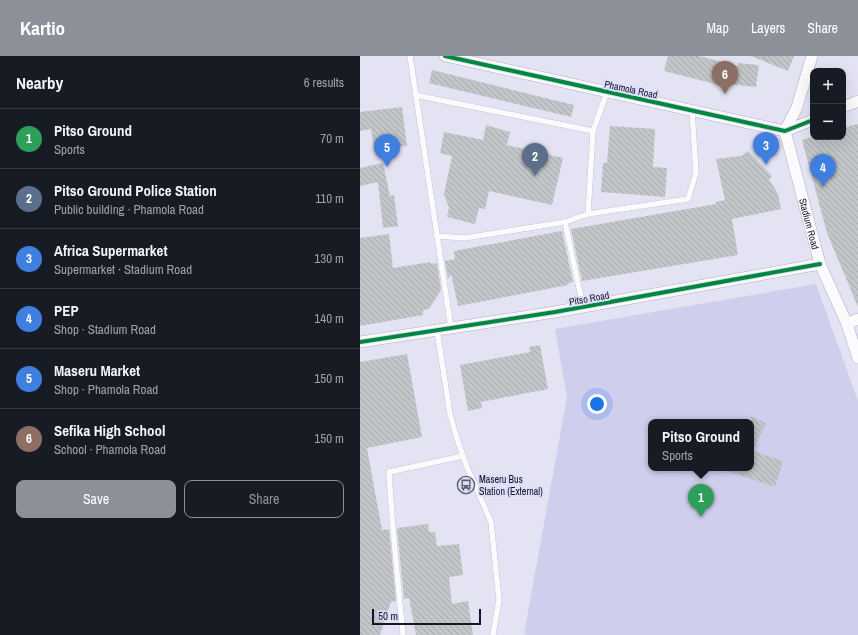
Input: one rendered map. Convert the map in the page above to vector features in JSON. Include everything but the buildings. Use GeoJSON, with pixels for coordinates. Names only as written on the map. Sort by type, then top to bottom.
{"type":"FeatureCollection","features":[{"type":"Feature","properties":{"kind":"street","name":"Phamola Road"},"geometry":{"type":"LineString","coordinates":[[445,56],[785,131]]}},
{"type":"Feature","properties":{"kind":"street"},"geometry":{"type":"LineString","coordinates":[[785,131],[797,107],[812,56]]}},
{"type":"Feature","properties":{"kind":"street"},"geometry":{"type":"LineString","coordinates":[[846,106],[858,101]]}},
{"type":"Feature","properties":{"kind":"street"},"geometry":{"type":"LineString","coordinates":[[785,131],[810,121]]}},
{"type":"Feature","properties":{"kind":"street","name":"Stadium Road"},"geometry":{"type":"LineString","coordinates":[[785,131],[820,264],[846,324],[858,358]]}},
{"type":"Feature","properties":{"kind":"street","name":"Pitso Road"},"geometry":{"type":"LineString","coordinates":[[360,342],[583,307],[820,264]]}},
{"type":"Feature","properties":{"kind":"street"},"geometry":{"type":"LineString","coordinates":[[846,324],[858,319]]}},
{"type":"Feature","properties":{"kind":"lane"},"geometry":{"type":"LineString","coordinates":[[410,56],[451,328]]}},
{"type":"Feature","properties":{"kind":"lane"},"geometry":{"type":"LineString","coordinates":[[588,214],[593,131],[607,92]]}},
{"type":"Feature","properties":{"kind":"lane"},"geometry":{"type":"LineString","coordinates":[[415,95],[593,131]]}},
{"type":"Feature","properties":{"kind":"lane"},"geometry":{"type":"LineString","coordinates":[[437,236],[465,238],[565,222],[588,214],[688,199],[696,173],[692,110]]}},
{"type":"Feature","properties":{"kind":"lane"},"geometry":{"type":"LineString","coordinates":[[565,222],[583,307]]}},
{"type":"Feature","properties":{"kind":"lane"},"geometry":{"type":"LineString","coordinates":[[437,330],[450,414],[463,456],[491,522],[499,600],[494,635]]}},
{"type":"Feature","properties":{"kind":"lane"},"geometry":{"type":"LineString","coordinates":[[403,635],[389,472],[463,456]]}},
{"type":"Feature","properties":{"kind":"shaded area"},"geometry":{"type":"Polygon","coordinates":[[[816,284],[858,401],[858,635],[524,634],[567,397],[555,329],[816,284]]]}},
{"type":"Feature","properties":{"kind":"cycle path"},"geometry":{"type":"LineString","coordinates":[[445,56],[785,131],[810,121]]}},
{"type":"Feature","properties":{"kind":"cycle path"},"geometry":{"type":"LineString","coordinates":[[360,342],[555,312],[820,264]]}},
{"type":"Feature","properties":{"kind":"place","name":"Sefika High School"},"geometry":{"type":"Point","coordinates":[725,94]}},
{"type":"Feature","properties":{"kind":"place","name":"Africa Supermarket"},"geometry":{"type":"Point","coordinates":[766,165]}},
{"type":"Feature","properties":{"kind":"place","name":"Maseru Market"},"geometry":{"type":"Point","coordinates":[387,167]}},
{"type":"Feature","properties":{"kind":"place","name":"Pitso Ground Police Station"},"geometry":{"type":"Point","coordinates":[535,176]}},
{"type":"Feature","properties":{"kind":"place","name":"PEP"},"geometry":{"type":"Point","coordinates":[823,187]}},
{"type":"Feature","properties":{"kind":"place","name":"Maseru Bus Station (External)"},"geometry":{"type":"Point","coordinates":[466,485]}},
{"type":"Feature","properties":{"kind":"place","name":"Pitso Ground"},"geometry":{"type":"Point","coordinates":[701,517]}}]}
